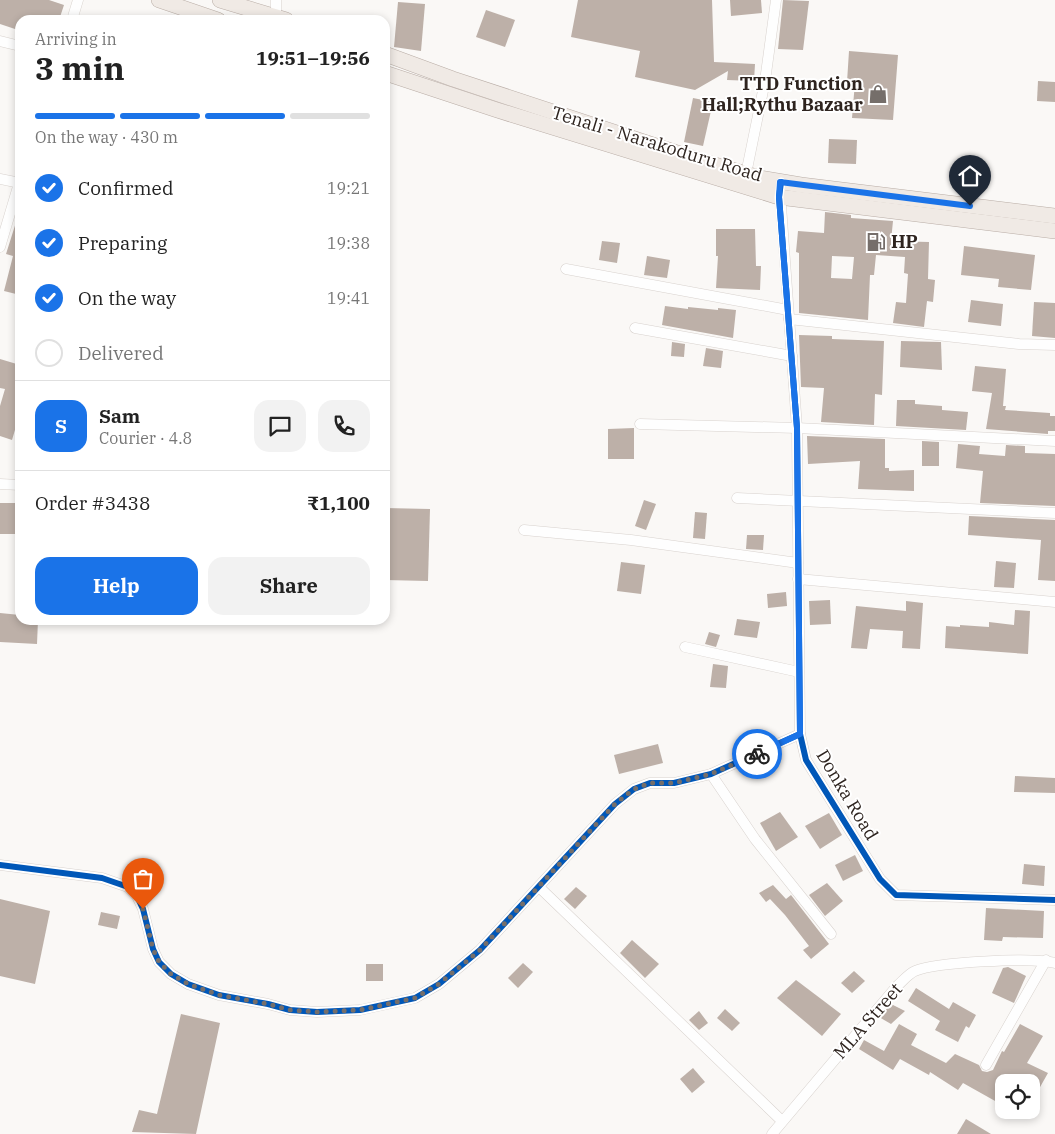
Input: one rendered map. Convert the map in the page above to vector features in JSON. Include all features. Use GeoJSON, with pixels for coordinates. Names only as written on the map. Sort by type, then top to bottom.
{"type":"FeatureCollection","features":[{"type":"Feature","properties":{"kind":"main road"},"geometry":{"type":"LineString","coordinates":[[160,0],[204,15]]}},
{"type":"Feature","properties":{"kind":"main road"},"geometry":{"type":"LineString","coordinates":[[220,0],[267,15]]}},
{"type":"Feature","properties":{"kind":"main road","name":"Tenali - Narakoduru Road"},"geometry":{"type":"LineString","coordinates":[[390,56],[529,104],[746,174],[780,182],[1055,216]]}},
{"type":"Feature","properties":{"kind":"main road","name":"Tenali - Narakoduru Road"},"geometry":{"type":"LineString","coordinates":[[390,75],[497,110],[779,197],[1055,231]]}},
{"type":"Feature","properties":{"kind":"street"},"geometry":{"type":"LineString","coordinates":[[74,15],[78,0]]}},
{"type":"Feature","properties":{"kind":"street"},"geometry":{"type":"LineString","coordinates":[[276,0],[278,15]]}},
{"type":"Feature","properties":{"kind":"street"},"geometry":{"type":"LineString","coordinates":[[746,174],[764,80],[776,0]]}},
{"type":"Feature","properties":{"kind":"street"},"geometry":{"type":"LineString","coordinates":[[0,41],[15,45]]}},
{"type":"Feature","properties":{"kind":"street"},"geometry":{"type":"LineString","coordinates":[[0,179],[15,181]]}},
{"type":"Feature","properties":{"kind":"street","name":"Donka Road"},"geometry":{"type":"LineString","coordinates":[[780,182],[779,197],[797,428],[800,734],[806,760],[880,880],[896,894],[1055,900]]}},
{"type":"Feature","properties":{"kind":"street"},"geometry":{"type":"LineString","coordinates":[[0,247],[15,198]]}},
{"type":"Feature","properties":{"kind":"street"},"geometry":{"type":"LineString","coordinates":[[566,269],[788,315],[1019,344],[1055,345]]}},
{"type":"Feature","properties":{"kind":"street"},"geometry":{"type":"LineString","coordinates":[[635,328],[792,356]]}},
{"type":"Feature","properties":{"kind":"street"},"geometry":{"type":"LineString","coordinates":[[640,424],[797,428],[1055,441]]}},
{"type":"Feature","properties":{"kind":"street"},"geometry":{"type":"LineString","coordinates":[[0,484],[15,485]]}},
{"type":"Feature","properties":{"kind":"street"},"geometry":{"type":"LineString","coordinates":[[737,498],[1055,513]]}},
{"type":"Feature","properties":{"kind":"street"},"geometry":{"type":"LineString","coordinates":[[524,530],[631,540],[798,563]]}},
{"type":"Feature","properties":{"kind":"street"},"geometry":{"type":"LineString","coordinates":[[798,579],[1055,602]]}},
{"type":"Feature","properties":{"kind":"street"},"geometry":{"type":"LineString","coordinates":[[686,647],[799,672]]}},
{"type":"Feature","properties":{"kind":"street"},"geometry":{"type":"LineString","coordinates":[[0,865],[78,874],[118,882],[128,887],[137,896],[143,909],[153,949],[159,962],[171,974],[188,984],[219,995],[290,1010],[317,1012],[360,1010],[415,998],[439,984],[480,950],[615,804],[634,789],[655,782],[674,783],[711,774],[800,734]]}},
{"type":"Feature","properties":{"kind":"street"},"geometry":{"type":"LineString","coordinates":[[711,774],[755,839],[831,934]]}},
{"type":"Feature","properties":{"kind":"street"},"geometry":{"type":"LineString","coordinates":[[539,887],[782,1122]]}},
{"type":"Feature","properties":{"kind":"street","name":"MLA Street"},"geometry":{"type":"LineString","coordinates":[[772,1134],[897,986],[915,971],[933,967],[1029,960],[1051,962]]}},
{"type":"Feature","properties":{"kind":"street"},"geometry":{"type":"LineString","coordinates":[[986,1065],[1051,962]]}},
{"type":"Feature","properties":{"kind":"building"},"geometry":{"type":"Polygon","coordinates":[[[0,0],[49,0],[64,5],[61,15],[15,15],[15,29],[0,24],[0,0]]]}},
{"type":"Feature","properties":{"kind":"building"},"geometry":{"type":"Polygon","coordinates":[[[578,0],[712,0],[714,62],[755,64],[754,81],[727,80],[728,71],[695,90],[635,77],[640,51],[571,37],[578,0]]]}},
{"type":"Feature","properties":{"kind":"building"},"geometry":{"type":"Polygon","coordinates":[[[730,0],[761,0],[762,13],[731,16],[730,0]]]}},
{"type":"Feature","properties":{"kind":"building"},"geometry":{"type":"Polygon","coordinates":[[[783,0],[809,1],[803,50],[778,49],[783,0]]]}},
{"type":"Feature","properties":{"kind":"building"},"geometry":{"type":"Polygon","coordinates":[[[398,2],[425,4],[421,51],[394,47],[398,2]]]}},
{"type":"Feature","properties":{"kind":"building"},"geometry":{"type":"Polygon","coordinates":[[[486,10],[515,20],[505,47],[476,37],[486,10]]]}},
{"type":"Feature","properties":{"kind":"building"},"geometry":{"type":"Polygon","coordinates":[[[849,51],[898,55],[893,120],[852,118],[855,82],[847,82],[849,51]]]}},
{"type":"Feature","properties":{"kind":"building"},"geometry":{"type":"Polygon","coordinates":[[[1038,81],[1055,82],[1055,102],[1037,101],[1038,81]]]}},
{"type":"Feature","properties":{"kind":"building"},"geometry":{"type":"Polygon","coordinates":[[[693,98],[713,102],[703,146],[684,142],[693,98]]]}},
{"type":"Feature","properties":{"kind":"building"},"geometry":{"type":"Polygon","coordinates":[[[829,139],[857,140],[856,164],[828,163],[829,139]]]}},
{"type":"Feature","properties":{"kind":"building"},"geometry":{"type":"Polygon","coordinates":[[[825,212],[851,215],[851,218],[893,221],[891,241],[929,242],[928,279],[935,280],[933,302],[927,301],[924,327],[893,323],[896,302],[906,303],[908,274],[904,273],[905,257],[876,255],[874,275],[870,275],[868,320],[799,313],[799,253],[796,252],[798,231],[824,233],[825,212]],[[832,256],[831,278],[852,279],[854,257],[832,256]]]}},
{"type":"Feature","properties":{"kind":"building"},"geometry":{"type":"Polygon","coordinates":[[[15,226],[15,294],[4,291],[13,256],[6,254],[15,226]]]}},
{"type":"Feature","properties":{"kind":"building"},"geometry":{"type":"Polygon","coordinates":[[[716,229],[755,229],[756,266],[761,266],[760,290],[716,288],[718,256],[716,256],[716,229]]]}},
{"type":"Feature","properties":{"kind":"building"},"geometry":{"type":"Polygon","coordinates":[[[602,241],[620,243],[617,263],[599,260],[602,241]]]}},
{"type":"Feature","properties":{"kind":"building"},"geometry":{"type":"Polygon","coordinates":[[[964,246],[1035,255],[1031,290],[998,287],[999,279],[961,275],[964,246]]]}},
{"type":"Feature","properties":{"kind":"building"},"geometry":{"type":"Polygon","coordinates":[[[647,256],[670,260],[667,278],[644,275],[647,256]]]}},
{"type":"Feature","properties":{"kind":"building"},"geometry":{"type":"Polygon","coordinates":[[[971,300],[1003,304],[1001,326],[968,322],[971,300]]]}},
{"type":"Feature","properties":{"kind":"building"},"geometry":{"type":"Polygon","coordinates":[[[1034,302],[1055,303],[1055,338],[1032,336],[1034,302]]]}},
{"type":"Feature","properties":{"kind":"building"},"geometry":{"type":"Polygon","coordinates":[[[665,306],[688,309],[688,307],[736,310],[733,338],[662,325],[665,306]]]}},
{"type":"Feature","properties":{"kind":"building"},"geometry":{"type":"Polygon","coordinates":[[[799,335],[832,336],[832,339],[884,341],[882,395],[875,394],[874,425],[821,422],[824,388],[801,387],[799,335]]]}},
{"type":"Feature","properties":{"kind":"building"},"geometry":{"type":"Polygon","coordinates":[[[901,341],[941,342],[942,370],[900,367],[901,341]]]}},
{"type":"Feature","properties":{"kind":"building"},"geometry":{"type":"Polygon","coordinates":[[[672,342],[685,344],[684,357],[671,356],[672,342]]]}},
{"type":"Feature","properties":{"kind":"building"},"geometry":{"type":"Polygon","coordinates":[[[706,348],[723,351],[721,368],[703,366],[706,348]]]}},
{"type":"Feature","properties":{"kind":"building"},"geometry":{"type":"Polygon","coordinates":[[[0,359],[15,364],[15,430],[12,440],[0,436],[0,406],[5,389],[0,388],[0,359]]]}},
{"type":"Feature","properties":{"kind":"building"},"geometry":{"type":"Polygon","coordinates":[[[975,366],[1006,369],[1003,406],[1006,406],[1005,410],[1050,413],[1050,416],[1055,416],[1055,431],[1048,431],[1048,434],[986,429],[992,393],[972,391],[975,366]]]}},
{"type":"Feature","properties":{"kind":"building"},"geometry":{"type":"Polygon","coordinates":[[[897,400],[915,400],[915,404],[942,406],[942,410],[968,412],[966,430],[896,426],[897,400]]]}},
{"type":"Feature","properties":{"kind":"building"},"geometry":{"type":"Polygon","coordinates":[[[634,428],[634,459],[608,459],[608,429],[634,428]]]}},
{"type":"Feature","properties":{"kind":"building"},"geometry":{"type":"Polygon","coordinates":[[[807,436],[885,439],[885,468],[889,468],[889,471],[914,470],[914,491],[858,489],[860,461],[808,464],[807,436]]]}},
{"type":"Feature","properties":{"kind":"building"},"geometry":{"type":"Polygon","coordinates":[[[922,441],[939,442],[939,466],[922,466],[922,441]]]}},
{"type":"Feature","properties":{"kind":"building"},"geometry":{"type":"Polygon","coordinates":[[[958,444],[980,446],[979,454],[1005,456],[1006,445],[1025,446],[1025,453],[1055,454],[1055,506],[980,503],[983,471],[956,468],[958,444]]]}},
{"type":"Feature","properties":{"kind":"building"},"geometry":{"type":"Polygon","coordinates":[[[644,500],[656,504],[646,530],[635,526],[644,500]]]}},
{"type":"Feature","properties":{"kind":"building"},"geometry":{"type":"Polygon","coordinates":[[[0,503],[15,503],[15,534],[0,534],[0,503]]]}},
{"type":"Feature","properties":{"kind":"building"},"geometry":{"type":"Polygon","coordinates":[[[390,508],[430,509],[428,581],[390,580],[390,508]]]}},
{"type":"Feature","properties":{"kind":"building"},"geometry":{"type":"Polygon","coordinates":[[[695,512],[707,513],[705,539],[693,538],[695,512]]]}},
{"type":"Feature","properties":{"kind":"building"},"geometry":{"type":"Polygon","coordinates":[[[969,516],[1055,520],[1055,581],[1038,580],[1041,540],[968,535],[969,516]]]}},
{"type":"Feature","properties":{"kind":"building"},"geometry":{"type":"Polygon","coordinates":[[[747,535],[764,535],[763,550],[746,549],[747,535]]]}},
{"type":"Feature","properties":{"kind":"building"},"geometry":{"type":"Polygon","coordinates":[[[996,561],[1016,563],[1014,588],[994,587],[996,561]]]}},
{"type":"Feature","properties":{"kind":"building"},"geometry":{"type":"Polygon","coordinates":[[[621,562],[645,565],[641,594],[617,591],[621,562]]]}},
{"type":"Feature","properties":{"kind":"building"},"geometry":{"type":"Polygon","coordinates":[[[786,592],[787,606],[768,608],[767,594],[786,592]]]}},
{"type":"Feature","properties":{"kind":"building"},"geometry":{"type":"Polygon","coordinates":[[[830,600],[831,624],[810,625],[809,601],[830,600]]]}},
{"type":"Feature","properties":{"kind":"building"},"geometry":{"type":"Polygon","coordinates":[[[906,601],[923,603],[920,649],[902,648],[903,631],[870,629],[867,649],[851,648],[856,606],[906,611],[906,601]]]}},
{"type":"Feature","properties":{"kind":"building"},"geometry":{"type":"Polygon","coordinates":[[[1015,610],[1030,611],[1028,654],[945,648],[946,626],[989,627],[989,622],[1014,625],[1015,610]]]}},
{"type":"Feature","properties":{"kind":"building"},"geometry":{"type":"Polygon","coordinates":[[[0,613],[15,614],[15,625],[38,625],[37,644],[0,642],[0,613]]]}},
{"type":"Feature","properties":{"kind":"building"},"geometry":{"type":"Polygon","coordinates":[[[737,619],[760,622],[757,638],[734,635],[737,619]]]}},
{"type":"Feature","properties":{"kind":"building"},"geometry":{"type":"Polygon","coordinates":[[[709,632],[720,635],[716,647],[705,644],[709,632]]]}},
{"type":"Feature","properties":{"kind":"building"},"geometry":{"type":"Polygon","coordinates":[[[713,664],[728,666],[726,688],[710,687],[713,664]]]}},
{"type":"Feature","properties":{"kind":"building"},"geometry":{"type":"Polygon","coordinates":[[[658,744],[663,763],[619,774],[614,755],[658,744]]]}},
{"type":"Feature","properties":{"kind":"building"},"geometry":{"type":"Polygon","coordinates":[[[1015,776],[1055,778],[1055,793],[1014,792],[1015,776]]]}},
{"type":"Feature","properties":{"kind":"building"},"geometry":{"type":"Polygon","coordinates":[[[780,812],[798,837],[776,851],[760,823],[780,812]]]}},
{"type":"Feature","properties":{"kind":"building"},"geometry":{"type":"Polygon","coordinates":[[[829,813],[842,835],[820,849],[805,826],[829,813]]]}},
{"type":"Feature","properties":{"kind":"building"},"geometry":{"type":"Polygon","coordinates":[[[855,855],[863,871],[843,881],[835,865],[855,855]]]}},
{"type":"Feature","properties":{"kind":"building"},"geometry":{"type":"Polygon","coordinates":[[[1024,864],[1045,866],[1044,886],[1022,884],[1024,864]]]}},
{"type":"Feature","properties":{"kind":"building"},"geometry":{"type":"Polygon","coordinates":[[[827,883],[843,901],[825,916],[809,895],[827,883]]]}},
{"type":"Feature","properties":{"kind":"building"},"geometry":{"type":"Polygon","coordinates":[[[773,885],[786,899],[791,895],[829,944],[811,959],[803,950],[809,946],[785,915],[770,899],[766,902],[759,893],[773,885]]]}},
{"type":"Feature","properties":{"kind":"building"},"geometry":{"type":"Polygon","coordinates":[[[576,887],[587,896],[575,909],[564,899],[576,887]]]}},
{"type":"Feature","properties":{"kind":"building"},"geometry":{"type":"Polygon","coordinates":[[[0,899],[50,911],[35,984],[0,976],[0,899]]]}},
{"type":"Feature","properties":{"kind":"building"},"geometry":{"type":"Polygon","coordinates":[[[986,908],[1044,911],[1043,938],[1003,937],[1002,941],[984,940],[986,908]]]}},
{"type":"Feature","properties":{"kind":"building"},"geometry":{"type":"Polygon","coordinates":[[[101,912],[120,916],[117,929],[98,925],[101,912]]]}},
{"type":"Feature","properties":{"kind":"building"},"geometry":{"type":"Polygon","coordinates":[[[632,940],[659,964],[645,978],[620,953],[632,940]]]}},
{"type":"Feature","properties":{"kind":"building"},"geometry":{"type":"Polygon","coordinates":[[[523,963],[533,972],[518,988],[508,978],[523,963]]]}},
{"type":"Feature","properties":{"kind":"building"},"geometry":{"type":"Polygon","coordinates":[[[366,964],[383,964],[383,981],[366,981],[366,964]]]}},
{"type":"Feature","properties":{"kind":"building"},"geometry":{"type":"Polygon","coordinates":[[[1008,967],[1026,976],[1014,1003],[992,993],[1003,968],[1008,967]]]}},
{"type":"Feature","properties":{"kind":"building"},"geometry":{"type":"Polygon","coordinates":[[[854,971],[865,981],[852,993],[841,983],[854,971]]]}},
{"type":"Feature","properties":{"kind":"building"},"geometry":{"type":"Polygon","coordinates":[[[796,980],[841,1014],[822,1036],[777,998],[796,980]]]}},
{"type":"Feature","properties":{"kind":"building"},"geometry":{"type":"Polygon","coordinates":[[[916,988],[949,1009],[953,1002],[976,1015],[969,1028],[966,1026],[958,1042],[935,1030],[940,1021],[908,1001],[916,988]]]}},
{"type":"Feature","properties":{"kind":"building"},"geometry":{"type":"Polygon","coordinates":[[[891,1004],[905,1011],[891,1024],[879,1017],[891,1004]]]}},
{"type":"Feature","properties":{"kind":"building"},"geometry":{"type":"Polygon","coordinates":[[[725,1009],[740,1023],[732,1031],[717,1018],[725,1009]]]}},
{"type":"Feature","properties":{"kind":"building"},"geometry":{"type":"Polygon","coordinates":[[[699,1011],[708,1023],[699,1030],[689,1020],[699,1011]]]}},
{"type":"Feature","properties":{"kind":"building"},"geometry":{"type":"Polygon","coordinates":[[[181,1014],[220,1023],[196,1134],[132,1132],[139,1110],[157,1114],[181,1014]]]}},
{"type":"Feature","properties":{"kind":"building"},"geometry":{"type":"Polygon","coordinates":[[[899,1024],[917,1034],[911,1045],[946,1063],[955,1054],[979,1065],[982,1071],[987,1072],[993,1070],[1002,1051],[1004,1052],[1020,1024],[1043,1036],[1027,1063],[1048,1073],[1040,1087],[1040,1074],[995,1074],[995,1101],[963,1083],[958,1090],[930,1072],[929,1075],[900,1059],[893,1070],[859,1049],[864,1040],[884,1051],[899,1024]]]}},
{"type":"Feature","properties":{"kind":"building"},"geometry":{"type":"Polygon","coordinates":[[[693,1068],[705,1082],[692,1093],[680,1079],[693,1068]]]}},
{"type":"Feature","properties":{"kind":"building"},"geometry":{"type":"Polygon","coordinates":[[[966,1119],[991,1134],[957,1134],[966,1119]]]}},
{"type":"Feature","properties":{"kind":"cycle path"},"geometry":{"type":"LineString","coordinates":[[781,182],[779,197],[797,428],[800,734],[806,760],[880,879],[896,895],[1055,900]]}},
{"type":"Feature","properties":{"kind":"cycle path"},"geometry":{"type":"LineString","coordinates":[[0,865],[102,878],[128,887],[137,896],[143,909],[153,949],[159,962],[171,974],[188,984],[219,995],[290,1010],[317,1012],[360,1010],[415,998],[439,984],[480,950],[615,804],[634,789],[650,783],[674,783],[711,774],[800,734]]}},
{"type":"Feature","properties":{"kind":"way so far"},"geometry":{"type":"LineString","coordinates":[[143,909],[153,949],[159,962],[171,974],[188,984],[219,995],[290,1010],[317,1012],[360,1010],[415,998],[439,984],[480,950],[615,804],[634,789],[655,782],[668,784],[711,774],[757,754]]}},
{"type":"Feature","properties":{"kind":"place","name":"TTD Function Hall;Rythu Bazaar"},"geometry":{"type":"Point","coordinates":[878,94]}},
{"type":"Feature","properties":{"kind":"place","name":"HP"},"geometry":{"type":"Point","coordinates":[876,242]}},
{"type":"Feature","properties":{"kind":"route"},"geometry":{"type":"LineString","coordinates":[[757,754],[800,734],[797,428],[779,197],[780,182],[970,206]]}}]}
